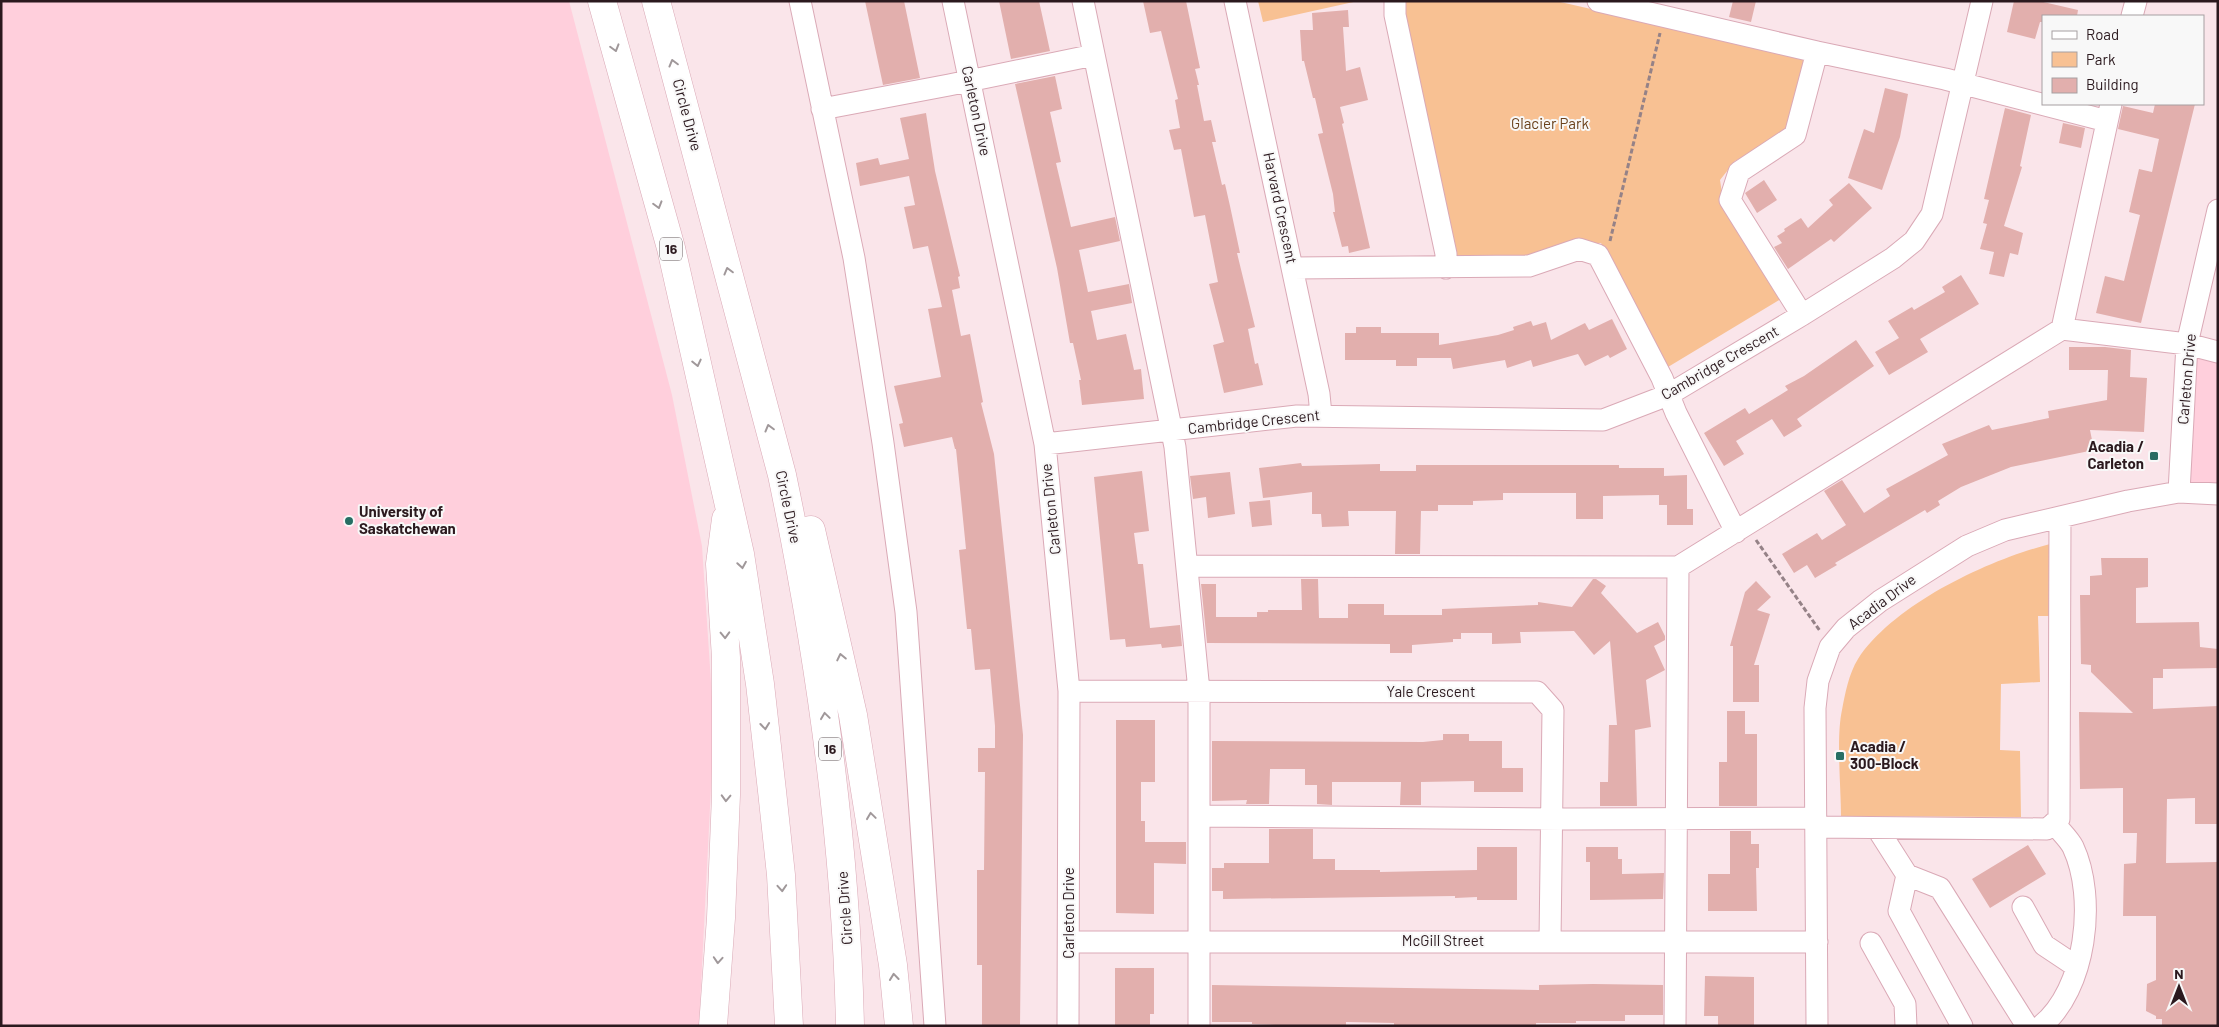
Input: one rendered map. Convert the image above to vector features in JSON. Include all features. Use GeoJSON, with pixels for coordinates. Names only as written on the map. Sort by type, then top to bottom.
{"type":"FeatureCollection","features":[{"type":"Feature","properties":{"kind":"highway","name":"16"},"geometry":{"type":"LineString","coordinates":[[602,1],[671,248],[729,500],[753,631],[781,876],[789,1026]]}},
{"type":"Feature","properties":{"kind":"highway","name":"Circle Drive"},"geometry":{"type":"LineString","coordinates":[[656,1],[782,475],[813,634],[835,792],[843,873],[850,1026]]}},
{"type":"Feature","properties":{"kind":"highway"},"geometry":{"type":"LineString","coordinates":[[782,475],[797,491],[802,500],[839,646],[868,797],[893,965],[899,1026]]}},
{"type":"Feature","properties":{"kind":"highway"},"geometry":{"type":"LineString","coordinates":[[713,1026],[721,918],[727,750],[726,658],[720,564],[729,500]]}},
{"type":"Feature","properties":{"kind":"street"},"geometry":{"type":"LineString","coordinates":[[800,1],[855,268],[883,443],[906,612],[935,1026]]}},
{"type":"Feature","properties":{"kind":"street","name":"Carleton Drive"},"geometry":{"type":"LineString","coordinates":[[953,1],[1045,444],[1069,690],[1068,1026]]}},
{"type":"Feature","properties":{"kind":"street"},"geometry":{"type":"LineString","coordinates":[[1083,1],[1173,430],[1199,692],[1199,1026]]}},
{"type":"Feature","properties":{"kind":"street","name":"Harvard Crescent"},"geometry":{"type":"LineString","coordinates":[[1235,1],[1293,268],[1319,394],[1321,415]]}},
{"type":"Feature","properties":{"kind":"street"},"geometry":{"type":"LineString","coordinates":[[1395,1],[1395,15],[1446,254],[1446,268]]}},
{"type":"Feature","properties":{"kind":"street"},"geometry":{"type":"LineString","coordinates":[[1598,1],[1657,11],[1817,52],[2042,99]]}},
{"type":"Feature","properties":{"kind":"street","name":"Cambridge Crescent"},"geometry":{"type":"LineString","coordinates":[[1045,444],[1297,416],[1602,420],[1668,394],[1802,315],[1893,258],[1914,241],[1932,214],[1961,83],[1982,1]]}},
{"type":"Feature","properties":{"kind":"street"},"geometry":{"type":"LineString","coordinates":[[2132,15],[2136,1]]}},
{"type":"Feature","properties":{"kind":"street"},"geometry":{"type":"LineString","coordinates":[[1802,315],[1730,200],[1738,172],[1795,135],[1817,52]]}},
{"type":"Feature","properties":{"kind":"street"},"geometry":{"type":"LineString","coordinates":[[822,109],[1094,55]]}},
{"type":"Feature","properties":{"kind":"street"},"geometry":{"type":"LineString","coordinates":[[2062,329],[2109,112],[2073,105]]}},
{"type":"Feature","properties":{"kind":"street","name":"Carleton Drive"},"geometry":{"type":"LineString","coordinates":[[2179,492],[2187,344],[2218,210]]}},
{"type":"Feature","properties":{"kind":"street"},"geometry":{"type":"LineString","coordinates":[[1293,268],[1529,266],[1579,249],[1598,255],[1662,378],[1668,394],[1736,532]]}},
{"type":"Feature","properties":{"kind":"street"},"geometry":{"type":"LineString","coordinates":[[1187,566],[1678,567],[2062,329],[2187,344],[2218,352]]}},
{"type":"Feature","properties":{"kind":"street","name":"Acadia Drive"},"geometry":{"type":"LineString","coordinates":[[1817,1026],[1815,708],[1818,681],[1830,647],[1837,637],[1880,600],[1967,546],[2005,530],[2179,492],[2218,494]]}},
{"type":"Feature","properties":{"kind":"street"},"geometry":{"type":"LineString","coordinates":[[1200,816],[1551,819],[1676,818],[1816,822],[1877,828],[2048,829],[2059,819],[2060,517]]}},
{"type":"Feature","properties":{"kind":"street"},"geometry":{"type":"LineString","coordinates":[[1675,1026],[1678,567]]}},
{"type":"Feature","properties":{"kind":"street","name":"Yale Crescent"},"geometry":{"type":"LineString","coordinates":[[1069,690],[1537,692],[1553,710],[1550,941]]}},
{"type":"Feature","properties":{"kind":"street"},"geometry":{"type":"LineString","coordinates":[[2041,1026],[2049,1019],[2069,987],[2084,941],[2082,874],[2072,846],[2054,823]]}},
{"type":"Feature","properties":{"kind":"street"},"geometry":{"type":"LineString","coordinates":[[1877,828],[1907,875],[1940,888],[2027,1026]]}},
{"type":"Feature","properties":{"kind":"street"},"geometry":{"type":"LineString","coordinates":[[1907,875],[1899,912],[1962,1026]]}},
{"type":"Feature","properties":{"kind":"street"},"geometry":{"type":"LineString","coordinates":[[2023,907],[2044,945],[2077,967]]}},
{"type":"Feature","properties":{"kind":"street","name":"McGill Street"},"geometry":{"type":"LineString","coordinates":[[1069,942],[1817,942]]}},
{"type":"Feature","properties":{"kind":"street"},"geometry":{"type":"LineString","coordinates":[[1871,943],[1905,1004],[1906,1026]]}},
{"type":"Feature","properties":{"kind":"path"},"geometry":{"type":"LineString","coordinates":[[1609,248],[1657,11]]}},
{"type":"Feature","properties":{"kind":"shaded area","name":"University of Saskatchewan"},"geometry":{"type":"Polygon","coordinates":[[[1,1],[569,1],[672,395],[702,546],[714,728],[699,1026],[1,1026],[1,1]]]}},
{"type":"Feature","properties":{"kind":"shaded area"},"geometry":{"type":"Polygon","coordinates":[[[2187,344],[2218,352],[2218,494],[2179,492],[2187,344]]]}},
{"type":"Feature","properties":{"kind":"green space"},"geometry":{"type":"Polygon","coordinates":[[[1258,1],[1358,1],[1263,22],[1258,1]]]}},
{"type":"Feature","properties":{"kind":"green space","name":"Glacier Park"},"geometry":{"type":"Polygon","coordinates":[[[1390,1],[1556,1],[1809,59],[1789,131],[1735,161],[1720,180],[1724,207],[1781,299],[1668,367],[1601,243],[1577,243],[1548,254],[1478,261],[1451,254],[1390,1]]]}},
{"type":"Feature","properties":{"kind":"green space"},"geometry":{"type":"Polygon","coordinates":[[[2050,544],[2051,616],[2038,616],[2040,682],[2001,684],[2000,750],[2020,751],[2021,817],[1841,816],[1840,721],[1848,684],[1858,659],[1874,639],[1894,620],[1944,587],[1999,561],[2050,544]]]}},
{"type":"Feature","properties":{"kind":"building"},"geometry":{"type":"Polygon","coordinates":[[[865,1],[904,1],[920,78],[883,85],[865,1]]]}},
{"type":"Feature","properties":{"kind":"building"},"geometry":{"type":"Polygon","coordinates":[[[999,1],[1039,1],[1050,51],[1011,59],[999,1]]]}},
{"type":"Feature","properties":{"kind":"building"},"geometry":{"type":"Polygon","coordinates":[[[1143,1],[1186,1],[1200,68],[1195,69],[1204,121],[1211,120],[1216,142],[1212,142],[1222,185],[1225,184],[1240,253],[1237,253],[1255,327],[1248,329],[1255,364],[1258,363],[1263,385],[1224,393],[1213,345],[1224,342],[1209,284],[1218,282],[1205,215],[1194,217],[1181,149],[1174,150],[1169,130],[1180,128],[1175,100],[1178,99],[1161,31],[1150,33],[1143,1]]]}},
{"type":"Feature","properties":{"kind":"building"},"geometry":{"type":"Polygon","coordinates":[[[1733,1],[1756,1],[1751,22],[1729,17],[1733,1]]]}},
{"type":"Feature","properties":{"kind":"building"},"geometry":{"type":"Polygon","coordinates":[[[2014,1],[2039,1],[2078,10],[2077,15],[2042,15],[2042,22],[2040,22],[2035,39],[2007,32],[2014,1]]]}},
{"type":"Feature","properties":{"kind":"building"},"geometry":{"type":"Polygon","coordinates":[[[1348,10],[1349,27],[1343,27],[1346,71],[1360,67],[1368,100],[1340,107],[1344,123],[1342,124],[1370,248],[1349,253],[1348,246],[1342,247],[1333,212],[1335,212],[1333,194],[1318,134],[1323,133],[1315,98],[1313,98],[1304,61],[1302,61],[1300,30],[1313,30],[1312,13],[1348,10]]]}},
{"type":"Feature","properties":{"kind":"building"},"geometry":{"type":"Polygon","coordinates":[[[1055,76],[1062,109],[1050,112],[1061,162],[1056,163],[1071,227],[1115,217],[1120,241],[1079,250],[1088,292],[1129,284],[1132,303],[1091,311],[1097,340],[1126,334],[1134,370],[1141,369],[1144,399],[1082,405],[1079,380],[1081,380],[1073,343],[1070,343],[1057,268],[1015,84],[1055,76]]]}},
{"type":"Feature","properties":{"kind":"building"},"geometry":{"type":"Polygon","coordinates":[[[1885,88],[1908,94],[1900,137],[1882,190],[1848,178],[1864,129],[1874,133],[1885,88]]]}},
{"type":"Feature","properties":{"kind":"building"},"geometry":{"type":"Polygon","coordinates":[[[2155,105],[2195,105],[2141,323],[2096,313],[2105,276],[2124,281],[2140,215],[2129,212],[2139,169],[2152,172],[2159,139],[2118,129],[2123,106],[2153,113],[2155,105]]]}},
{"type":"Feature","properties":{"kind":"building"},"geometry":{"type":"Polygon","coordinates":[[[2005,108],[2031,115],[2020,166],[2022,167],[2004,226],[2023,233],[2018,255],[2010,253],[2004,277],[1989,274],[1994,252],[1980,249],[1987,224],[1983,223],[1989,200],[1984,199],[2005,108]]]}},
{"type":"Feature","properties":{"kind":"building"},"geometry":{"type":"Polygon","coordinates":[[[926,113],[935,171],[960,276],[958,277],[960,288],[952,290],[961,336],[970,334],[983,402],[981,403],[994,454],[1008,587],[1023,735],[1020,1026],[982,1026],[982,965],[977,965],[977,870],[984,870],[985,772],[978,772],[978,748],[995,748],[995,726],[990,669],[975,670],[971,629],[967,629],[959,550],[966,549],[956,449],[952,437],[904,447],[899,424],[903,423],[894,386],[941,377],[928,309],[942,307],[928,246],[913,249],[904,207],[915,205],[909,176],[860,186],[856,163],[878,158],[880,165],[909,159],[900,118],[926,113]]]}},
{"type":"Feature","properties":{"kind":"building"},"geometry":{"type":"Polygon","coordinates":[[[2063,123],[2085,128],[2081,148],[2059,143],[2063,123]]]}},
{"type":"Feature","properties":{"kind":"building"},"geometry":{"type":"Polygon","coordinates":[[[1764,180],[1777,200],[1757,213],[1745,193],[1764,180]]]}},
{"type":"Feature","properties":{"kind":"building"},"geometry":{"type":"Polygon","coordinates":[[[1849,183],[1872,208],[1834,242],[1831,239],[1788,269],[1774,247],[1782,243],[1777,236],[1801,218],[1808,228],[1833,205],[1829,200],[1849,183]]]}},
{"type":"Feature","properties":{"kind":"building"},"geometry":{"type":"Polygon","coordinates":[[[1961,275],[1979,304],[1920,339],[1928,352],[1889,375],[1875,352],[1899,338],[1888,321],[1912,307],[1914,310],[1945,292],[1942,287],[1961,275]]]}},
{"type":"Feature","properties":{"kind":"building"},"geometry":{"type":"Polygon","coordinates":[[[1612,319],[1627,349],[1610,358],[1608,355],[1585,366],[1578,354],[1533,367],[1531,360],[1507,368],[1505,360],[1453,369],[1451,358],[1417,358],[1417,366],[1396,366],[1396,360],[1345,360],[1345,333],[1356,333],[1356,327],[1381,327],[1381,333],[1439,333],[1439,345],[1498,335],[1514,330],[1513,327],[1531,321],[1533,326],[1546,322],[1551,340],[1585,323],[1589,330],[1612,319]]]}},
{"type":"Feature","properties":{"kind":"building"},"geometry":{"type":"Polygon","coordinates":[[[1856,340],[1874,366],[1797,419],[1802,426],[1784,437],[1772,419],[1736,441],[1744,454],[1724,466],[1704,433],[1745,408],[1749,414],[1788,390],[1785,386],[1804,376],[1856,340]]]}},
{"type":"Feature","properties":{"kind":"building"},"geometry":{"type":"Polygon","coordinates":[[[2069,347],[2105,347],[2131,350],[2130,377],[2147,378],[2144,432],[2090,430],[2094,450],[2011,467],[1961,487],[1938,501],[1940,505],[1927,513],[1925,510],[1835,563],[1837,565],[1815,578],[1807,565],[1794,573],[1782,554],[1817,533],[1822,540],[1846,525],[1824,491],[1842,480],[1864,513],[1890,496],[1886,489],[1948,455],[1942,444],[1989,425],[1992,430],[2049,418],[2048,411],[2107,400],[2108,370],[2069,370],[2069,347]]]}},
{"type":"Feature","properties":{"kind":"building"},"geometry":{"type":"Polygon","coordinates":[[[1301,463],[1302,466],[1380,464],[1380,471],[1416,471],[1416,465],[1619,465],[1619,468],[1664,468],[1664,476],[1687,475],[1687,509],[1693,509],[1693,525],[1667,525],[1667,505],[1659,505],[1659,495],[1603,496],[1603,519],[1576,519],[1576,493],[1503,493],[1503,500],[1473,501],[1473,505],[1438,505],[1438,511],[1421,511],[1420,554],[1395,554],[1396,511],[1348,511],[1349,526],[1322,527],[1321,514],[1312,514],[1312,492],[1263,498],[1259,468],[1301,463]]]}},
{"type":"Feature","properties":{"kind":"building"},"geometry":{"type":"Polygon","coordinates":[[[1142,471],[1149,531],[1134,533],[1138,564],[1143,564],[1150,628],[1180,625],[1182,646],[1162,648],[1161,644],[1126,647],[1125,639],[1110,640],[1094,477],[1142,471]]]}},
{"type":"Feature","properties":{"kind":"building"},"geometry":{"type":"Polygon","coordinates":[[[1230,472],[1235,514],[1208,518],[1206,497],[1193,499],[1190,476],[1230,472]]]}},
{"type":"Feature","properties":{"kind":"building"},"geometry":{"type":"Polygon","coordinates":[[[1270,500],[1272,525],[1252,527],[1249,502],[1270,500]]]}},
{"type":"Feature","properties":{"kind":"building"},"geometry":{"type":"Polygon","coordinates":[[[2101,558],[2148,558],[2148,587],[2136,588],[2136,623],[2199,622],[2200,647],[2218,649],[2218,668],[2163,669],[2163,678],[2153,678],[2153,709],[2218,706],[2218,824],[2195,824],[2195,798],[2167,799],[2166,863],[2218,862],[2218,1026],[2162,1026],[2162,1019],[2156,1019],[2156,1016],[2146,1011],[2147,984],[2156,980],[2156,916],[2123,916],[2124,864],[2136,863],[2137,833],[2123,833],[2123,788],[2080,789],[2079,712],[2133,713],[2091,672],[2091,665],[2081,664],[2080,595],[2090,595],[2090,576],[2102,575],[2101,558]]]}},
{"type":"Feature","properties":{"kind":"building"},"geometry":{"type":"Polygon","coordinates":[[[1301,579],[1318,579],[1319,618],[1348,618],[1348,604],[1384,604],[1384,615],[1442,615],[1442,609],[1538,605],[1538,602],[1572,607],[1593,579],[1596,579],[1606,586],[1601,593],[1637,633],[1658,622],[1665,636],[1665,640],[1654,646],[1665,670],[1646,680],[1651,727],[1635,730],[1637,806],[1600,806],[1600,782],[1608,782],[1609,725],[1617,725],[1610,641],[1594,655],[1574,631],[1520,632],[1521,643],[1492,644],[1492,633],[1461,633],[1461,639],[1453,639],[1453,642],[1412,645],[1412,653],[1390,653],[1390,644],[1207,643],[1201,584],[1216,584],[1216,617],[1257,617],[1257,612],[1268,612],[1268,610],[1302,610],[1301,579]]]}},
{"type":"Feature","properties":{"kind":"building"},"geometry":{"type":"Polygon","coordinates":[[[1756,581],[1771,597],[1757,610],[1770,614],[1754,665],[1759,665],[1759,702],[1733,702],[1733,646],[1730,646],[1745,592],[1756,581]]]}},
{"type":"Feature","properties":{"kind":"building"},"geometry":{"type":"Polygon","coordinates":[[[1727,711],[1745,711],[1745,734],[1757,734],[1757,806],[1719,806],[1719,762],[1727,762],[1727,711]]]}},
{"type":"Feature","properties":{"kind":"building"},"geometry":{"type":"Polygon","coordinates":[[[1116,720],[1155,720],[1155,782],[1141,782],[1141,821],[1145,821],[1145,842],[1186,842],[1186,864],[1154,863],[1154,914],[1116,913],[1116,720]]]}},
{"type":"Feature","properties":{"kind":"building"},"geometry":{"type":"Polygon","coordinates":[[[1443,734],[1469,734],[1469,741],[1502,741],[1502,768],[1523,768],[1523,792],[1474,792],[1474,781],[1421,782],[1421,805],[1400,805],[1401,782],[1332,782],[1332,805],[1317,804],[1317,785],[1305,785],[1305,769],[1270,769],[1269,804],[1246,804],[1247,800],[1212,801],[1212,741],[1423,742],[1443,740],[1443,734]]]}},
{"type":"Feature","properties":{"kind":"building"},"geometry":{"type":"Polygon","coordinates":[[[1269,829],[1313,829],[1313,859],[1335,859],[1335,870],[1380,870],[1380,872],[1477,870],[1477,847],[1517,847],[1517,900],[1477,900],[1477,897],[1455,898],[1455,896],[1223,899],[1223,891],[1212,891],[1212,868],[1224,868],[1224,863],[1269,863],[1269,829]]]}},
{"type":"Feature","properties":{"kind":"building"},"geometry":{"type":"Polygon","coordinates":[[[1730,831],[1751,831],[1751,844],[1759,844],[1759,868],[1756,868],[1757,911],[1708,911],[1708,874],[1730,874],[1730,831]]]}},
{"type":"Feature","properties":{"kind":"building"},"geometry":{"type":"Polygon","coordinates":[[[2028,845],[2046,874],[1990,908],[1972,879],[2028,845]]]}},
{"type":"Feature","properties":{"kind":"building"},"geometry":{"type":"Polygon","coordinates":[[[1586,847],[1618,847],[1618,859],[1622,859],[1622,874],[1664,873],[1663,899],[1590,900],[1590,862],[1586,862],[1586,847]]]}},
{"type":"Feature","properties":{"kind":"building"},"geometry":{"type":"Polygon","coordinates":[[[1115,968],[1154,968],[1154,1014],[1150,1014],[1150,1026],[1115,1026],[1115,968]]]}},
{"type":"Feature","properties":{"kind":"building"},"geometry":{"type":"Polygon","coordinates":[[[1705,976],[1754,977],[1754,1026],[1718,1026],[1718,1016],[1704,1016],[1705,976]]]}},
{"type":"Feature","properties":{"kind":"building"},"geometry":{"type":"Polygon","coordinates":[[[1212,985],[1539,990],[1539,985],[1663,985],[1663,1015],[1625,1015],[1625,1021],[1536,1023],[1536,1026],[1394,1026],[1394,1023],[1346,1022],[1346,1026],[1299,1026],[1252,1024],[1252,1022],[1212,1022],[1212,985]]]}},
{"type":"Feature","properties":{"kind":"place","name":"Acadia / Carleton"},"geometry":{"type":"Point","coordinates":[2154,456]}},
{"type":"Feature","properties":{"kind":"place","name":"University of Saskatchewan"},"geometry":{"type":"Point","coordinates":[349,521]}},
{"type":"Feature","properties":{"kind":"place","name":"Acadia / 300-Block"},"geometry":{"type":"Point","coordinates":[1840,756]}}]}
